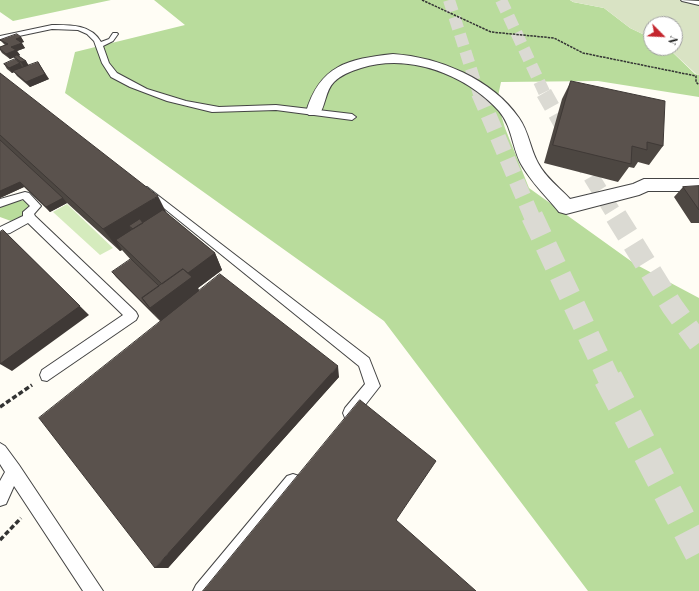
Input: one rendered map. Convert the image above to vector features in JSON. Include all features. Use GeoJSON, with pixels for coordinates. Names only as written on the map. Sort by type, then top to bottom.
{"type":"FeatureCollection","features":[{"type":"Feature","properties":{"kind":"street"},"geometry":{"type":"LineString","coordinates":[[314,112],[318,96],[324,82],[342,70],[366,62],[395,58],[430,64],[457,75],[491,95],[513,120],[530,164],[566,207],[639,188],[644,185],[699,185]]}},
{"type":"Feature","properties":{"kind":"lane"},"geometry":{"type":"LineString","coordinates":[[684,0],[699,3]]}},
{"type":"Feature","properties":{"kind":"lane"},"geometry":{"type":"LineString","coordinates":[[0,38],[40,29],[72,27],[90,32],[99,45],[106,66],[113,74],[126,82],[145,90],[181,102],[205,108],[264,106],[352,117]]}},
{"type":"Feature","properties":{"kind":"lane"},"geometry":{"type":"LineString","coordinates":[[99,45],[111,40],[116,34]]}},
{"type":"Feature","properties":{"kind":"lane"},"geometry":{"type":"LineString","coordinates":[[138,183],[364,362],[373,386],[343,422]]}},
{"type":"Feature","properties":{"kind":"lane"},"geometry":{"type":"LineString","coordinates":[[0,204],[25,195],[36,206],[27,215],[132,316],[47,375]]}},
{"type":"Feature","properties":{"kind":"lane"},"geometry":{"type":"LineString","coordinates":[[0,231],[6,230],[30,218]]}},
{"type":"Feature","properties":{"kind":"lane"},"geometry":{"type":"LineString","coordinates":[[0,451],[94,591]]}},
{"type":"Feature","properties":{"kind":"lane"},"geometry":{"type":"LineString","coordinates":[[0,498],[14,470]]}},
{"type":"Feature","properties":{"kind":"lane"},"geometry":{"type":"LineString","coordinates":[[202,591],[303,470]]}},
{"type":"Feature","properties":{"kind":"path"},"geometry":{"type":"LineString","coordinates":[[422,0],[436,4],[458,18],[491,32],[554,38],[583,53],[696,76],[696,82],[699,85]]}},
{"type":"Feature","properties":{"kind":"path"},"geometry":{"type":"LineString","coordinates":[[0,407],[47,375]]}},
{"type":"Feature","properties":{"kind":"path"},"geometry":{"type":"LineString","coordinates":[[0,540],[23,516]]}},
{"type":"Feature","properties":{"kind":"green space"},"geometry":{"type":"Polygon","coordinates":[[[0,0],[111,0],[13,21],[0,12],[0,0]]]}},
{"type":"Feature","properties":{"kind":"green space"},"geometry":{"type":"Polygon","coordinates":[[[154,0],[570,0],[573,2],[604,8],[630,28],[643,34],[643,56],[676,56],[695,74],[699,75],[699,97],[598,81],[501,82],[497,101],[505,128],[529,188],[635,264],[699,298],[699,591],[588,591],[384,321],[65,93],[75,52],[185,25],[154,0]]]}},
{"type":"Feature","properties":{"kind":"green space"},"geometry":{"type":"Polygon","coordinates":[[[570,0],[699,0],[699,75],[677,56],[683,56],[683,16],[643,16],[643,34],[630,28],[604,8],[573,2],[570,0]]]}},
{"type":"Feature","properties":{"kind":"green space"},"geometry":{"type":"Polygon","coordinates":[[[26,200],[29,206],[24,215],[11,221],[0,217],[0,208],[11,202],[26,200]]]}},
{"type":"Feature","properties":{"kind":"green space"},"geometry":{"type":"Polygon","coordinates":[[[67,204],[113,248],[100,255],[53,212],[67,204]]]}},
{"type":"Feature","properties":{"kind":"building"},"geometry":{"type":"Polygon","coordinates":[[[17,34],[21,37],[16,39],[22,43],[11,47],[16,50],[6,54],[0,49],[0,47],[8,44],[0,40],[17,34]]]}},
{"type":"Feature","properties":{"kind":"building"},"geometry":{"type":"Polygon","coordinates":[[[17,55],[26,61],[21,62],[14,57],[17,55]]]}},
{"type":"Feature","properties":{"kind":"building"},"geometry":{"type":"Polygon","coordinates":[[[15,59],[20,63],[9,68],[4,64],[15,59]]]}},
{"type":"Feature","properties":{"kind":"building"},"geometry":{"type":"Polygon","coordinates":[[[38,62],[45,74],[26,82],[13,71],[38,62]]]}},
{"type":"Feature","properties":{"kind":"building"},"geometry":{"type":"Polygon","coordinates":[[[0,73],[158,196],[103,229],[0,135],[0,73]]]}},
{"type":"Feature","properties":{"kind":"building"},"geometry":{"type":"Polygon","coordinates":[[[571,81],[665,101],[663,146],[647,142],[647,150],[632,146],[631,164],[553,145],[571,81]]]}},
{"type":"Feature","properties":{"kind":"building"},"geometry":{"type":"Polygon","coordinates":[[[0,140],[63,198],[46,207],[20,182],[0,191],[0,140]]]}},
{"type":"Feature","properties":{"kind":"building"},"geometry":{"type":"Polygon","coordinates":[[[699,186],[699,210],[683,187],[699,186]]]}},
{"type":"Feature","properties":{"kind":"building"},"geometry":{"type":"Polygon","coordinates":[[[163,210],[215,253],[188,273],[183,269],[162,284],[116,240],[163,210]]]}},
{"type":"Feature","properties":{"kind":"building"},"geometry":{"type":"Polygon","coordinates":[[[140,219],[143,223],[133,229],[129,226],[140,219]]]}},
{"type":"Feature","properties":{"kind":"building"},"geometry":{"type":"Polygon","coordinates":[[[3,230],[80,306],[0,364],[0,232],[3,230]]]}},
{"type":"Feature","properties":{"kind":"building"},"geometry":{"type":"Polygon","coordinates":[[[131,259],[159,286],[142,298],[154,314],[112,272],[131,259]]]}},
{"type":"Feature","properties":{"kind":"building"},"geometry":{"type":"Polygon","coordinates":[[[183,269],[192,277],[150,308],[142,298],[183,269]]]}},
{"type":"Feature","properties":{"kind":"building"},"geometry":{"type":"Polygon","coordinates":[[[220,274],[338,366],[155,568],[39,418],[220,274]]]}},
{"type":"Feature","properties":{"kind":"building"},"geometry":{"type":"Polygon","coordinates":[[[360,400],[436,461],[396,520],[476,591],[203,591],[360,400]]]}},
{"type":"Feature","properties":{"kind":"tunnel"},"geometry":{"type":"LineString","coordinates":[[449,0],[479,94]]}},
{"type":"Feature","properties":{"kind":"tunnel"},"geometry":{"type":"LineString","coordinates":[[501,0],[545,94]]}},
{"type":"Feature","properties":{"kind":"tunnel"},"geometry":{"type":"LineString","coordinates":[[479,93],[532,217]]}},
{"type":"Feature","properties":{"kind":"tunnel"},"geometry":{"type":"LineString","coordinates":[[544,93],[616,217]]}},
{"type":"Feature","properties":{"kind":"tunnel"},"geometry":{"type":"LineString","coordinates":[[532,216],[609,379]]}},
{"type":"Feature","properties":{"kind":"tunnel"},"geometry":{"type":"LineString","coordinates":[[616,216],[672,306],[699,343]]}},
{"type":"Feature","properties":{"kind":"tunnel"},"geometry":{"type":"LineString","coordinates":[[608,378],[699,553]]}}]}
